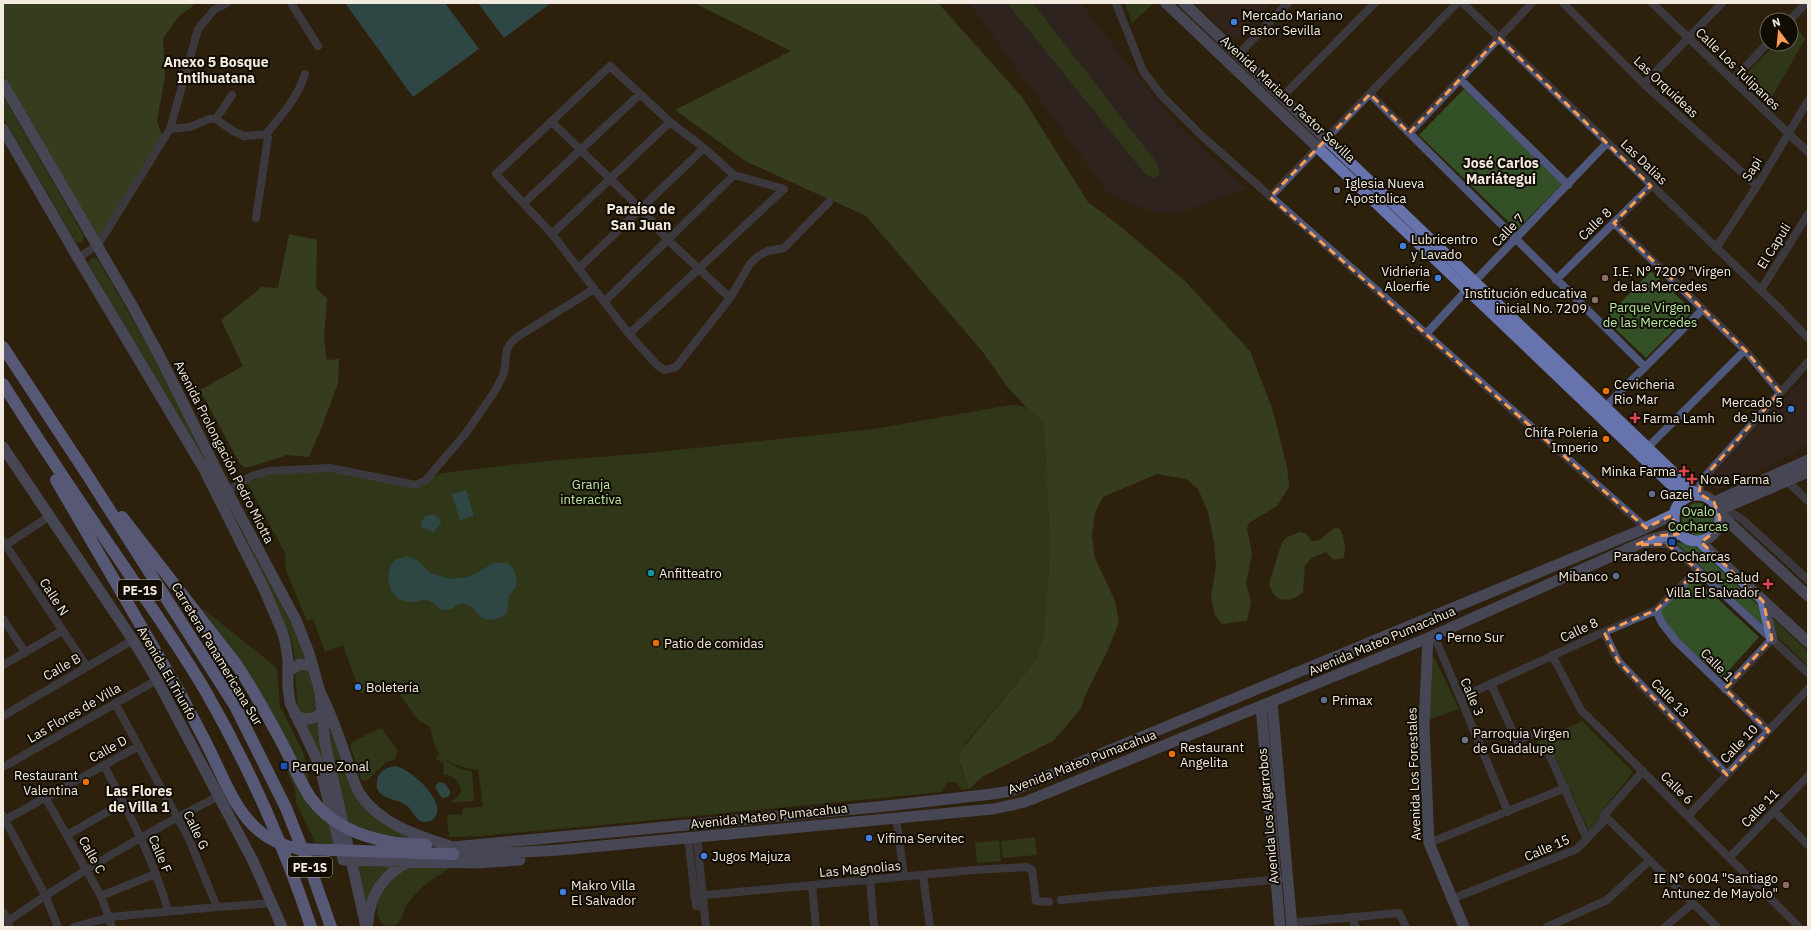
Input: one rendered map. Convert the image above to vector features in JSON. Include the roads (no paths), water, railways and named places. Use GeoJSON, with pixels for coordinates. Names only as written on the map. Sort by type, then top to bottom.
{"type":"FeatureCollection","features":[{"type":"Feature","properties":{"kind":"highway","name":"PE-1S"},"geometry":{"type":"LineString","coordinates":[[3,347],[86,473]]}},
{"type":"Feature","properties":{"kind":"highway","name":"PE-1S"},"geometry":{"type":"LineString","coordinates":[[3,384],[43,447],[178,646],[205,691],[230,736],[269,815],[311,927]]}},
{"type":"Feature","properties":{"kind":"highway"},"geometry":{"type":"LineString","coordinates":[[43,447],[53,474],[180,692],[234,800],[245,818],[268,838],[286,846],[304,849],[395,848],[453,850]]}},
{"type":"Feature","properties":{"kind":"highway"},"geometry":{"type":"LineString","coordinates":[[86,473],[145,545],[236,664],[256,695],[310,797],[331,817],[351,830],[395,848]]}},
{"type":"Feature","properties":{"kind":"highway","name":"Carretera Panamericana Sur"},"geometry":{"type":"LineString","coordinates":[[86,473],[222,683],[248,729],[286,808],[311,869],[331,927]]}},
{"type":"Feature","properties":{"kind":"main road","name":"Avenida Mariano Pastor Sevilla"},"geometry":{"type":"LineString","coordinates":[[1166,3],[1322,143],[1470,286],[1685,498]]}},
{"type":"Feature","properties":{"kind":"main road","name":"Avenida Mariano Pastor Sevilla"},"geometry":{"type":"LineString","coordinates":[[1184,3],[1282,97],[1322,143]]}},
{"type":"Feature","properties":{"kind":"main road","name":"Avenida Prolongación Pedro Miotta"},"geometry":{"type":"LineString","coordinates":[[3,84],[98,245],[158,353],[227,492],[296,620],[313,666],[320,692],[321,712],[328,757],[347,860]]}},
{"type":"Feature","properties":{"kind":"main road","name":"Avenida Prolongación Pedro Miotta"},"geometry":{"type":"LineString","coordinates":[[3,129],[204,469],[264,589],[282,631],[287,650],[289,696],[295,715],[319,764],[347,860]]}},
{"type":"Feature","properties":{"kind":"main road","name":"Avenida Mariano Pastor Sevilla"},"geometry":{"type":"LineString","coordinates":[[1470,286],[1605,407],[1698,495]]}},
{"type":"Feature","properties":{"kind":"main road","name":"Avenida El Triunfo"},"geometry":{"type":"LineString","coordinates":[[3,447],[48,516],[133,640],[157,680],[254,861],[282,927]]}},
{"type":"Feature","properties":{"kind":"main road"},"geometry":{"type":"LineString","coordinates":[[1718,509],[1808,460]]}},
{"type":"Feature","properties":{"kind":"main road"},"geometry":{"type":"LineString","coordinates":[[1718,509],[1808,472]]}},
{"type":"Feature","properties":{"kind":"main road"},"geometry":{"type":"LineString","coordinates":[[1718,509],[1719,525],[1716,531],[1706,539],[1699,541],[1692,540],[1681,534],[1674,522],[1674,514],[1680,502],[1685,498],[1698,495],[1709,498],[1718,509],[1808,596]]}},
{"type":"Feature","properties":{"kind":"main road","name":"Avenida Mateo Pumacahua"},"geometry":{"type":"LineString","coordinates":[[453,850],[877,807],[1011,791],[1646,528],[1674,514]]}},
{"type":"Feature","properties":{"kind":"main road","name":"Avenida Mateo Pumacahua"},"geometry":{"type":"LineString","coordinates":[[453,850],[494,854],[552,851],[993,809],[1025,802],[1431,636],[1636,545],[1655,538],[1681,534]]}},
{"type":"Feature","properties":{"kind":"main road"},"geometry":{"type":"LineString","coordinates":[[1699,541],[1808,642]]}},
{"type":"Feature","properties":{"kind":"main road"},"geometry":{"type":"LineString","coordinates":[[1763,601],[1772,639]]}},
{"type":"Feature","properties":{"kind":"main road","name":"Avenida Los Forestales"},"geometry":{"type":"LineString","coordinates":[[1431,636],[1424,726],[1429,842],[1464,927]]}},
{"type":"Feature","properties":{"kind":"main road"},"geometry":{"type":"LineString","coordinates":[[289,671],[300,664],[308,664],[313,666]]}},
{"type":"Feature","properties":{"kind":"main road"},"geometry":{"type":"LineString","coordinates":[[320,692],[332,716],[359,793],[368,805],[390,822],[416,835],[453,850]]}},
{"type":"Feature","properties":{"kind":"main road","name":"Avenida Los Algarrobos"},"geometry":{"type":"LineString","coordinates":[[1272,702],[1292,925]]}},
{"type":"Feature","properties":{"kind":"main road","name":"Avenida Los Algarrobos"},"geometry":{"type":"LineString","coordinates":[[1261,706],[1280,927]]}},
{"type":"Feature","properties":{"kind":"main road"},"geometry":{"type":"LineString","coordinates":[[295,715],[303,719],[312,719],[321,712]]}},
{"type":"Feature","properties":{"kind":"main road"},"geometry":{"type":"LineString","coordinates":[[366,927],[347,860],[495,862],[608,851],[634,843]]}},
{"type":"Feature","properties":{"kind":"main road"},"geometry":{"type":"LineString","coordinates":[[366,927],[372,900],[378,887],[393,871],[411,861]]}},
{"type":"Feature","properties":{"kind":"street"},"geometry":{"type":"LineString","coordinates":[[78,258],[98,245],[170,129],[198,29],[214,10],[227,3]]}},
{"type":"Feature","properties":{"kind":"street"},"geometry":{"type":"LineString","coordinates":[[291,3],[318,46]]}},
{"type":"Feature","properties":{"kind":"street"},"geometry":{"type":"LineString","coordinates":[[1116,3],[1143,71],[1161,95],[1202,136],[1646,528]]}},
{"type":"Feature","properties":{"kind":"street"},"geometry":{"type":"LineString","coordinates":[[1238,55],[1288,3]]}},
{"type":"Feature","properties":{"kind":"street"},"geometry":{"type":"LineString","coordinates":[[1282,97],[1375,3]]}},
{"type":"Feature","properties":{"kind":"street"},"geometry":{"type":"LineString","coordinates":[[1270,197],[1457,3]]}},
{"type":"Feature","properties":{"kind":"street","name":"Las Dalias"},"geometry":{"type":"LineString","coordinates":[[1463,3],[1607,144],[1807,332]]}},
{"type":"Feature","properties":{"kind":"street"},"geometry":{"type":"LineString","coordinates":[[1409,133],[1532,3]]}},
{"type":"Feature","properties":{"kind":"street","name":"Las Orquídeas"},"geometry":{"type":"LineString","coordinates":[[1563,3],[1644,84],[1757,186]]}},
{"type":"Feature","properties":{"kind":"street","name":"Calle Los Tulipanes"},"geometry":{"type":"LineString","coordinates":[[1652,3],[1808,152]]}},
{"type":"Feature","properties":{"kind":"street"},"geometry":{"type":"LineString","coordinates":[[1644,84],[1722,3]]}},
{"type":"Feature","properties":{"kind":"street"},"geometry":{"type":"LineString","coordinates":[[1798,12],[1806,3]]}},
{"type":"Feature","properties":{"kind":"street"},"geometry":{"type":"LineString","coordinates":[[1733,80],[1759,52]]}},
{"type":"Feature","properties":{"kind":"street"},"geometry":{"type":"LineString","coordinates":[[629,334],[784,189],[734,175],[704,148],[670,122],[610,66],[551,120],[496,174],[552,234],[629,334],[657,365],[665,370],[676,367],[730,298],[750,264],[758,256],[768,251],[784,248],[829,202]]}},
{"type":"Feature","properties":{"kind":"street"},"geometry":{"type":"LineString","coordinates":[[170,129],[190,127],[209,119],[216,118],[233,131],[244,136],[266,134],[295,95],[301,85],[304,74]]}},
{"type":"Feature","properties":{"kind":"street"},"geometry":{"type":"LineString","coordinates":[[1460,78],[1568,185]]}},
{"type":"Feature","properties":{"kind":"street"},"geometry":{"type":"LineString","coordinates":[[524,203],[640,94]]}},
{"type":"Feature","properties":{"kind":"street"},"geometry":{"type":"LineString","coordinates":[[1370,94],[1645,367]]}},
{"type":"Feature","properties":{"kind":"street"},"geometry":{"type":"LineString","coordinates":[[216,118],[232,95]]}},
{"type":"Feature","properties":{"kind":"street","name":"Sapi"},"geometry":{"type":"LineString","coordinates":[[1716,248],[1757,186],[1808,101]]}},
{"type":"Feature","properties":{"kind":"street"},"geometry":{"type":"LineString","coordinates":[[551,120],[640,208],[668,240],[730,298]]}},
{"type":"Feature","properties":{"kind":"street"},"geometry":{"type":"LineString","coordinates":[[552,234],[670,122]]}},
{"type":"Feature","properties":{"kind":"street"},"geometry":{"type":"LineString","coordinates":[[256,218],[268,137],[266,134]]}},
{"type":"Feature","properties":{"kind":"street","name":"Calle 7"},"geometry":{"type":"LineString","coordinates":[[1426,334],[1470,286],[1607,144]]}},
{"type":"Feature","properties":{"kind":"street"},"geometry":{"type":"LineString","coordinates":[[578,269],[704,148]]}},
{"type":"Feature","properties":{"kind":"street"},"geometry":{"type":"LineString","coordinates":[[604,302],[734,175]]}},
{"type":"Feature","properties":{"kind":"street","name":"Calle 8"},"geometry":{"type":"LineString","coordinates":[[1556,280],[1651,186]]}},
{"type":"Feature","properties":{"kind":"street","name":"El Capuli"},"geometry":{"type":"LineString","coordinates":[[1761,290],[1808,214]]}},
{"type":"Feature","properties":{"kind":"street"},"geometry":{"type":"LineString","coordinates":[[1614,223],[1744,350],[1780,392]]}},
{"type":"Feature","properties":{"kind":"street"},"geometry":{"type":"LineString","coordinates":[[227,492],[260,473],[269,471],[330,468],[416,485],[421,483],[426,480],[466,433],[495,391],[504,373],[507,349],[511,343],[517,337],[594,289]]}},
{"type":"Feature","properties":{"kind":"street"},"geometry":{"type":"LineString","coordinates":[[1605,407],[1702,309]]}},
{"type":"Feature","properties":{"kind":"street"},"geometry":{"type":"LineString","coordinates":[[1648,447],[1744,350]]}},
{"type":"Feature","properties":{"kind":"street"},"geometry":{"type":"LineString","coordinates":[[1698,495],[1701,481],[1808,362]]}},
{"type":"Feature","properties":{"kind":"street"},"geometry":{"type":"LineString","coordinates":[[1786,482],[1808,501]]}},
{"type":"Feature","properties":{"kind":"street"},"geometry":{"type":"LineString","coordinates":[[1718,509],[1729,511],[1743,520],[1808,580]]}},
{"type":"Feature","properties":{"kind":"street"},"geometry":{"type":"LineString","coordinates":[[4,543],[48,516]]}},
{"type":"Feature","properties":{"kind":"street","name":"Calle N"},"geometry":{"type":"LineString","coordinates":[[4,543],[87,667]]}},
{"type":"Feature","properties":{"kind":"street"},"geometry":{"type":"LineString","coordinates":[[1636,545],[1667,544],[1674,548],[1808,673]]}},
{"type":"Feature","properties":{"kind":"street","name":"Calle 8"},"geometry":{"type":"LineString","coordinates":[[1460,698],[1552,655],[1656,610],[1698,570]]}},
{"type":"Feature","properties":{"kind":"street","name":"Calle 1"},"geometry":{"type":"LineString","coordinates":[[1656,610],[1669,633],[1724,689],[1769,731]]}},
{"type":"Feature","properties":{"kind":"street"},"geometry":{"type":"LineString","coordinates":[[3,619],[25,652]]}},
{"type":"Feature","properties":{"kind":"street"},"geometry":{"type":"LineString","coordinates":[[3,665],[62,631]]}},
{"type":"Feature","properties":{"kind":"street","name":"Calle 13"},"geometry":{"type":"LineString","coordinates":[[1604,632],[1618,661],[1727,775]]}},
{"type":"Feature","properties":{"kind":"street","name":"Calle 3"},"geometry":{"type":"LineString","coordinates":[[1431,636],[1460,698],[1508,812]]}},
{"type":"Feature","properties":{"kind":"street"},"geometry":{"type":"LineString","coordinates":[[1724,689],[1772,639]]}},
{"type":"Feature","properties":{"kind":"street","name":"Calle B"},"geometry":{"type":"LineString","coordinates":[[3,716],[133,640]]}},
{"type":"Feature","properties":{"kind":"street","name":"Calle 6"},"geometry":{"type":"LineString","coordinates":[[1552,655],[1581,710],[1800,927]]}},
{"type":"Feature","properties":{"kind":"street","name":"Las Flores de Villa"},"geometry":{"type":"LineString","coordinates":[[3,767],[157,680]]}},
{"type":"Feature","properties":{"kind":"street"},"geometry":{"type":"LineString","coordinates":[[1491,684],[1517,741],[1530,735]]}},
{"type":"Feature","properties":{"kind":"street","name":"Calle 10"},"geometry":{"type":"LineString","coordinates":[[1688,816],[1808,689]]}},
{"type":"Feature","properties":{"kind":"street","name":"Calle G"},"geometry":{"type":"LineString","coordinates":[[115,703],[188,837],[217,907]]}},
{"type":"Feature","properties":{"kind":"street","name":"Calle D"},"geometry":{"type":"LineString","coordinates":[[4,818],[45,798],[139,746]]}},
{"type":"Feature","properties":{"kind":"street"},"geometry":{"type":"LineString","coordinates":[[1550,756],[1587,839]]}},
{"type":"Feature","properties":{"kind":"street","name":"Calle F"},"geometry":{"type":"LineString","coordinates":[[104,765],[140,837],[168,911]]}},
{"type":"Feature","properties":{"kind":"street","name":"Calle 15"},"geometry":{"type":"LineString","coordinates":[[1452,899],[1577,849],[1603,822],[1604,815],[1643,771]]}},
{"type":"Feature","properties":{"kind":"street","name":"Calle 11"},"geometry":{"type":"LineString","coordinates":[[1730,857],[1808,776]]}},
{"type":"Feature","properties":{"kind":"street"},"geometry":{"type":"LineString","coordinates":[[1429,842],[1508,812],[1565,788]]}},
{"type":"Feature","properties":{"kind":"street"},"geometry":{"type":"LineString","coordinates":[[3,912],[8,924],[45,895],[86,869],[140,837],[219,796]]}},
{"type":"Feature","properties":{"kind":"street","name":"Calle C"},"geometry":{"type":"LineString","coordinates":[[45,798],[101,896],[110,917],[112,927]]}},
{"type":"Feature","properties":{"kind":"street"},"geometry":{"type":"LineString","coordinates":[[67,836],[123,803]]}},
{"type":"Feature","properties":{"kind":"street"},"geometry":{"type":"LineString","coordinates":[[1774,812],[1808,845]]}},
{"type":"Feature","properties":{"kind":"street"},"geometry":{"type":"LineString","coordinates":[[1604,815],[1717,927]]}},
{"type":"Feature","properties":{"kind":"street"},"geometry":{"type":"LineString","coordinates":[[4,818],[45,895],[58,927]]}},
{"type":"Feature","properties":{"kind":"street"},"geometry":{"type":"LineString","coordinates":[[896,818],[904,876]]}},
{"type":"Feature","properties":{"kind":"street"},"geometry":{"type":"LineString","coordinates":[[692,837],[698,896],[706,927]]}},
{"type":"Feature","properties":{"kind":"street"},"geometry":{"type":"LineString","coordinates":[[1547,927],[1606,900],[1650,860]]}},
{"type":"Feature","properties":{"kind":"street","name":"Las Magnolias"},"geometry":{"type":"LineString","coordinates":[[698,896],[904,876],[1027,867],[1032,870],[1036,902],[1049,902]]}},
{"type":"Feature","properties":{"kind":"street"},"geometry":{"type":"LineString","coordinates":[[101,896],[155,874]]}},
{"type":"Feature","properties":{"kind":"street"},"geometry":{"type":"LineString","coordinates":[[923,875],[930,927]]}},
{"type":"Feature","properties":{"kind":"street"},"geometry":{"type":"LineString","coordinates":[[1061,900],[1288,878]]}},
{"type":"Feature","properties":{"kind":"street"},"geometry":{"type":"LineString","coordinates":[[870,880],[874,927]]}},
{"type":"Feature","properties":{"kind":"street"},"geometry":{"type":"LineString","coordinates":[[812,885],[816,927]]}},
{"type":"Feature","properties":{"kind":"street"},"geometry":{"type":"LineString","coordinates":[[74,927],[110,917],[273,903]]}},
{"type":"Feature","properties":{"kind":"street"},"geometry":{"type":"LineString","coordinates":[[1665,927],[1693,903]]}},
{"type":"Feature","properties":{"kind":"street"},"geometry":{"type":"LineString","coordinates":[[1292,925],[1351,917],[1399,913],[1406,927]]}},
{"type":"Feature","properties":{"kind":"street"},"geometry":{"type":"LineString","coordinates":[[1351,917],[1352,927]]}},
{"type":"Feature","properties":{"kind":"street"},"geometry":{"type":"LineString","coordinates":[[1351,917],[1356,927]]}},
{"type":"Feature","properties":{"kind":"water"},"geometry":{"type":"Polygon","coordinates":[[[345,3],[445,3],[479,49],[413,97],[345,3]]]}},
{"type":"Feature","properties":{"kind":"water"},"geometry":{"type":"Polygon","coordinates":[[[478,3],[551,3],[504,38],[478,3]]]}},
{"type":"Feature","properties":{"kind":"water"},"geometry":{"type":"Polygon","coordinates":[[[466,490],[474,516],[460,520],[452,494],[466,490]]]}},
{"type":"Feature","properties":{"kind":"water"},"geometry":{"type":"Polygon","coordinates":[[[432,514],[439,518],[441,524],[433,532],[422,528],[421,524],[424,517],[432,514]]]}},
{"type":"Feature","properties":{"kind":"water"},"geometry":{"type":"Polygon","coordinates":[[[406,556],[417,560],[431,573],[449,579],[469,577],[494,563],[507,563],[513,568],[517,580],[516,587],[509,596],[507,612],[497,619],[489,620],[479,615],[472,607],[464,603],[444,610],[428,600],[411,602],[402,600],[392,592],[388,579],[391,566],[395,560],[406,556]]]}},
{"type":"Feature","properties":{"kind":"water"},"geometry":{"type":"Polygon","coordinates":[[[395,766],[402,768],[418,779],[432,795],[436,804],[437,812],[432,820],[425,822],[420,821],[406,805],[385,797],[378,790],[378,777],[381,772],[395,766]]]}},
{"type":"Feature","properties":{"kind":"water"},"geometry":{"type":"Polygon","coordinates":[[[439,782],[444,783],[450,790],[448,797],[442,798],[435,787],[439,782]]]}},
{"type":"Feature","properties":{"kind":"place","name":"Mercado Mariano Pastor Sevilla"},"geometry":{"type":"Point","coordinates":[1234,22]}},
{"type":"Feature","properties":{"kind":"place","name":"Iglesia Nueva Apostolica"},"geometry":{"type":"Point","coordinates":[1337,190]}},
{"type":"Feature","properties":{"kind":"place","name":"Lubricentro y Lavado"},"geometry":{"type":"Point","coordinates":[1403,246]}},
{"type":"Feature","properties":{"kind":"place","name":"Vidrieria Aloerfie"},"geometry":{"type":"Point","coordinates":[1438,278]}},
{"type":"Feature","properties":{"kind":"place","name":"I.E. N° 7209 \"Virgen de las Mercedes"},"geometry":{"type":"Point","coordinates":[1605,278]}},
{"type":"Feature","properties":{"kind":"place","name":"Institución educativa inicial No. 7209"},"geometry":{"type":"Point","coordinates":[1595,300]}},
{"type":"Feature","properties":{"kind":"place","name":"Cevicheria Rio Mar"},"geometry":{"type":"Point","coordinates":[1606,391]}},
{"type":"Feature","properties":{"kind":"place","name":"Mercado 5 de Junio"},"geometry":{"type":"Point","coordinates":[1791,409]}},
{"type":"Feature","properties":{"kind":"place","name":"Farma Lamh"},"geometry":{"type":"Point","coordinates":[1635,418]}},
{"type":"Feature","properties":{"kind":"place","name":"Chifa Poleria Imperio"},"geometry":{"type":"Point","coordinates":[1606,439]}},
{"type":"Feature","properties":{"kind":"place","name":"Minka Farma"},"geometry":{"type":"Point","coordinates":[1684,471]}},
{"type":"Feature","properties":{"kind":"place","name":"Nova Farma"},"geometry":{"type":"Point","coordinates":[1692,479]}},
{"type":"Feature","properties":{"kind":"place","name":"Gazel"},"geometry":{"type":"Point","coordinates":[1652,494]}},
{"type":"Feature","properties":{"kind":"place","name":"Paradero Cocharcas"},"geometry":{"type":"Point","coordinates":[1672,542]}},
{"type":"Feature","properties":{"kind":"place","name":"Anfitteatro"},"geometry":{"type":"Point","coordinates":[651,573]}},
{"type":"Feature","properties":{"kind":"place","name":"Mibanco"},"geometry":{"type":"Point","coordinates":[1616,576]}},
{"type":"Feature","properties":{"kind":"place","name":"SISOL Salud Villa El Salvador"},"geometry":{"type":"Point","coordinates":[1768,584]}},
{"type":"Feature","properties":{"kind":"place","name":"Perno Sur"},"geometry":{"type":"Point","coordinates":[1439,637]}},
{"type":"Feature","properties":{"kind":"place","name":"Patio de comidas"},"geometry":{"type":"Point","coordinates":[656,643]}},
{"type":"Feature","properties":{"kind":"place","name":"Boletería"},"geometry":{"type":"Point","coordinates":[358,687]}},
{"type":"Feature","properties":{"kind":"place","name":"Primax"},"geometry":{"type":"Point","coordinates":[1324,700]}},
{"type":"Feature","properties":{"kind":"place","name":"Parroquia Virgen de Guadalupe"},"geometry":{"type":"Point","coordinates":[1465,740]}},
{"type":"Feature","properties":{"kind":"place","name":"Restaurant Angelita"},"geometry":{"type":"Point","coordinates":[1172,754]}},
{"type":"Feature","properties":{"kind":"place","name":"Parque Zonal"},"geometry":{"type":"Point","coordinates":[284,766]}},
{"type":"Feature","properties":{"kind":"place","name":"Restaurant Valentina"},"geometry":{"type":"Point","coordinates":[86,782]}},
{"type":"Feature","properties":{"kind":"place","name":"Vifima Servitec"},"geometry":{"type":"Point","coordinates":[869,838]}},
{"type":"Feature","properties":{"kind":"place","name":"Jugos Majuza"},"geometry":{"type":"Point","coordinates":[704,856]}},
{"type":"Feature","properties":{"kind":"place","name":"IE N° 6004 \"Santiago Antunez de Mayolo\""},"geometry":{"type":"Point","coordinates":[1786,885]}},
{"type":"Feature","properties":{"kind":"place","name":"Makro Villa El Salvador"},"geometry":{"type":"Point","coordinates":[563,892]}},
{"type":"Feature","properties":{"kind":"district","name":"Anexo 5 Bosque Intihuatana"},"geometry":{"type":"Point","coordinates":[216,70]}},
{"type":"Feature","properties":{"kind":"district","name":"José Carlos Mariátegui"},"geometry":{"type":"Point","coordinates":[1501,172]}},
{"type":"Feature","properties":{"kind":"district","name":"Paraíso de San Juan"},"geometry":{"type":"Point","coordinates":[641,218]}},
{"type":"Feature","properties":{"kind":"district","name":"Las Flores de Villa 1"},"geometry":{"type":"Point","coordinates":[139,800]}},
{"type":"Feature","properties":{"kind":"park label","name":"Parque Virgen de las Mercedes"},"geometry":{"type":"Point","coordinates":[1650,314]}},
{"type":"Feature","properties":{"kind":"park label","name":"Granja interactiva"},"geometry":{"type":"Point","coordinates":[591,492]}},
{"type":"Feature","properties":{"kind":"park label","name":"Ovalo Cocharcas"},"geometry":{"type":"Point","coordinates":[1698,518]}}]}
